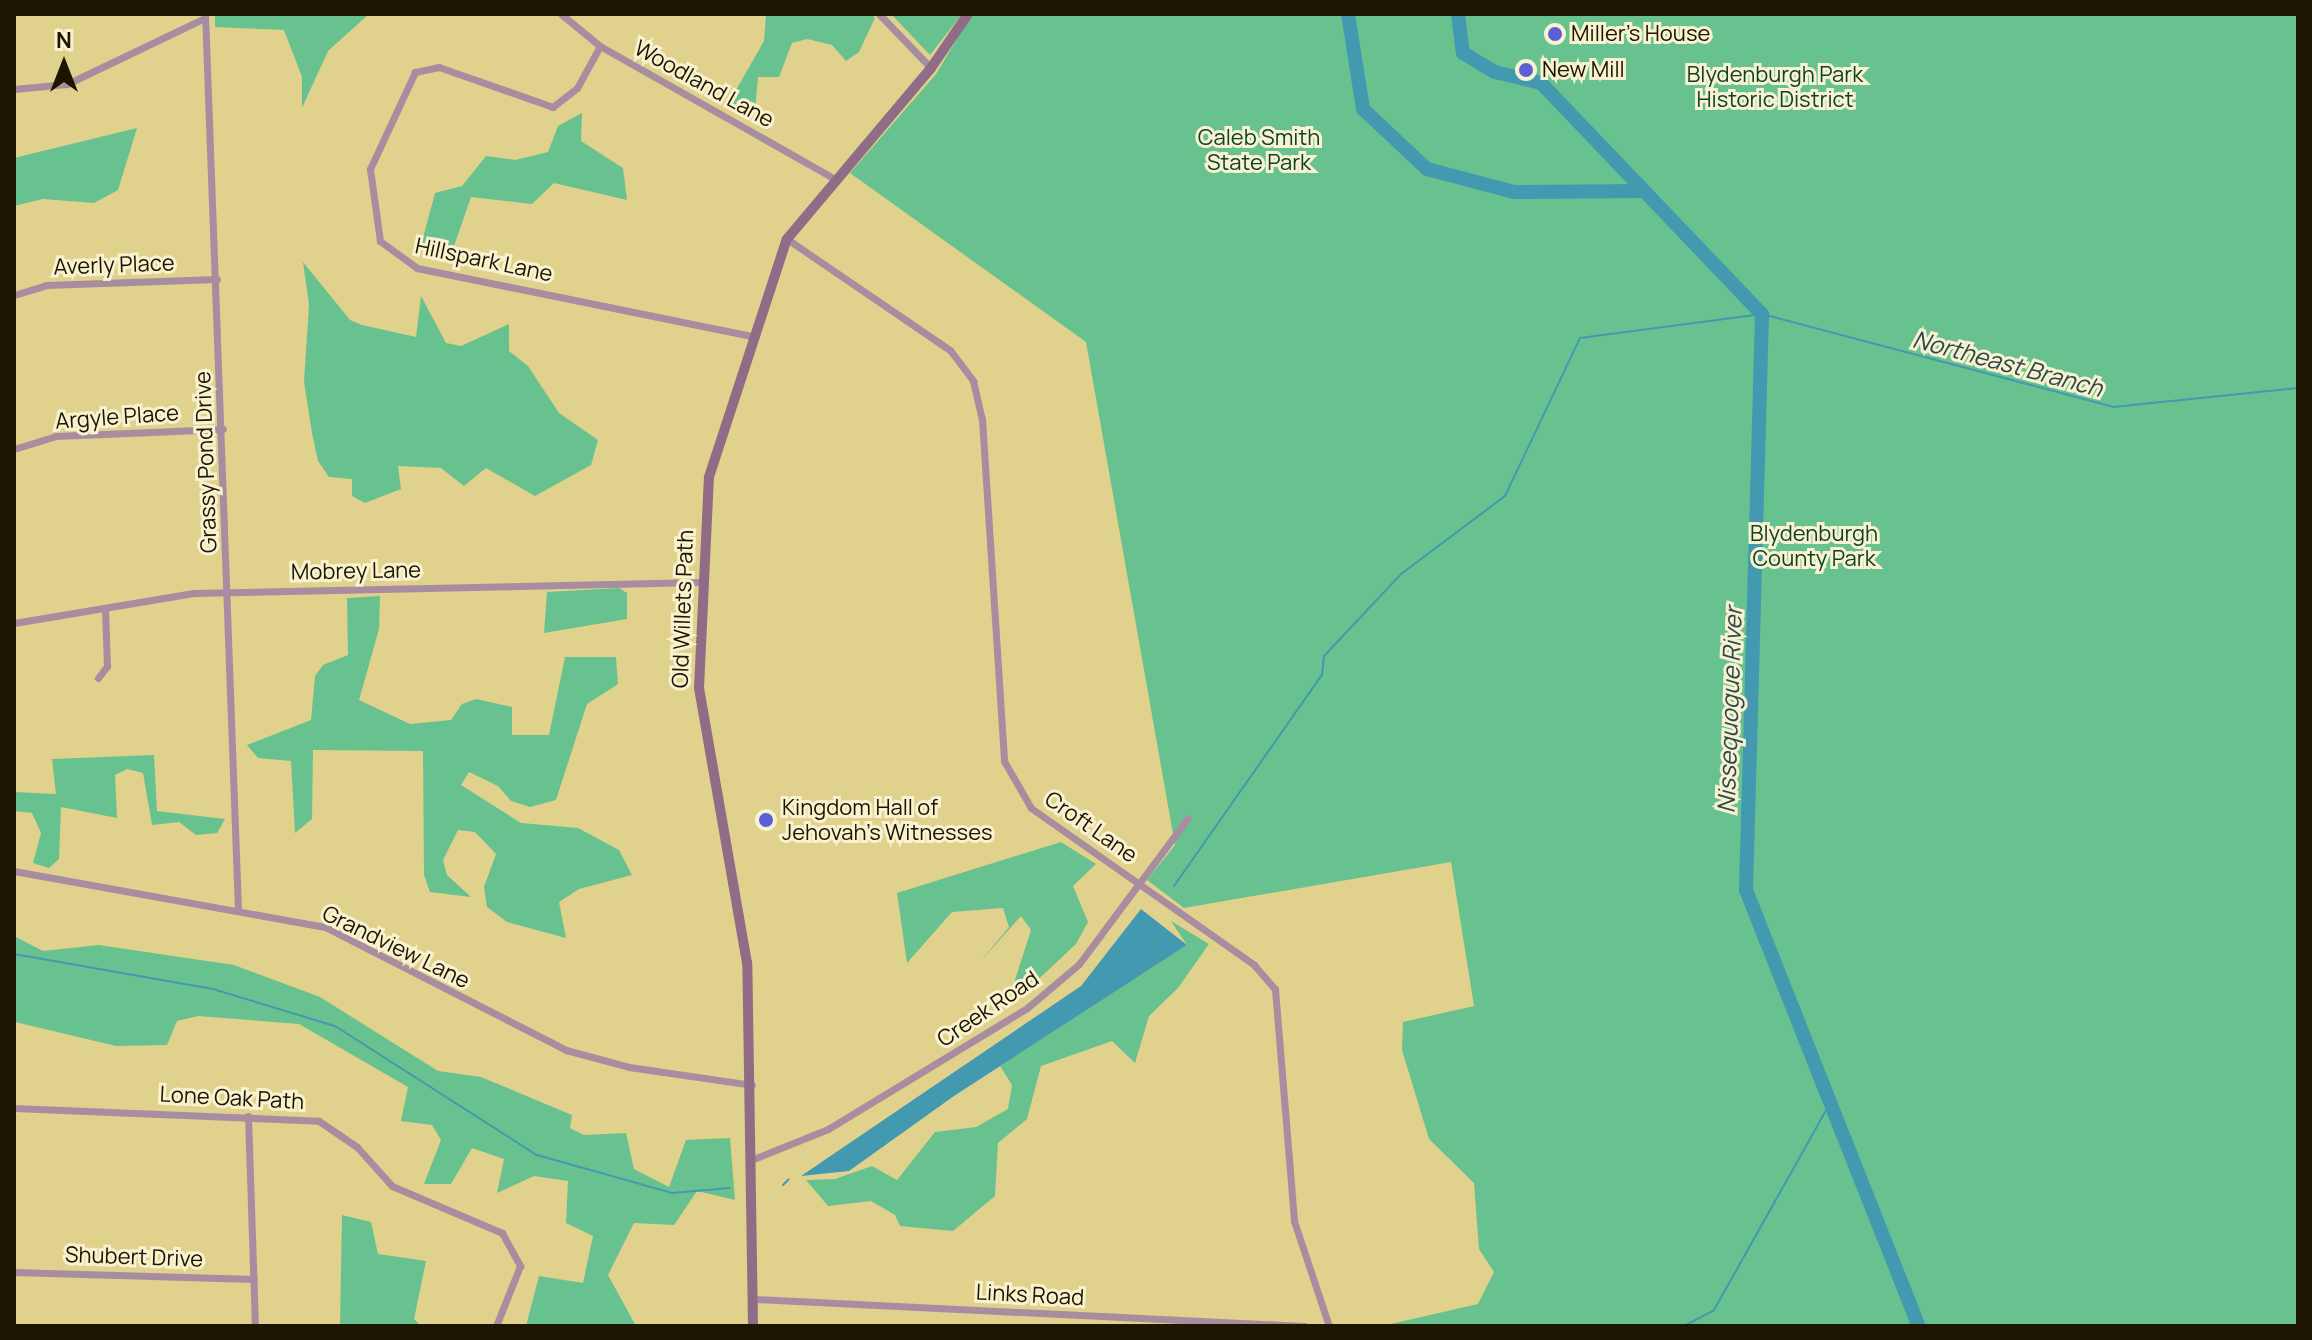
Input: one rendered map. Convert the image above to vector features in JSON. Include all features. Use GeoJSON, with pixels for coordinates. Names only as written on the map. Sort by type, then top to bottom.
{"type":"FeatureCollection","features":[{"type":"Feature","properties":{"kind":"main road","name":"Old Willets Path"},"geometry":{"type":"LineString","coordinates":[[753,1326],[752,1085],[747,963],[702,722],[701,582],[709,477],[750,336],[787,239],[931,68],[968,14]]}},
{"type":"Feature","properties":{"kind":"street","name":"Woodland Lane"},"geometry":{"type":"LineString","coordinates":[[561,14],[600,46],[835,179]]}},
{"type":"Feature","properties":{"kind":"street"},"geometry":{"type":"LineString","coordinates":[[879,14],[931,68]]}},
{"type":"Feature","properties":{"kind":"street"},"geometry":{"type":"LineString","coordinates":[[14,89],[67,84],[205,16]]}},
{"type":"Feature","properties":{"kind":"street","name":"Grassy Pond Drive"},"geometry":{"type":"LineString","coordinates":[[205,16],[223,429],[238,908]]}},
{"type":"Feature","properties":{"kind":"street","name":"Hillspark Lane"},"geometry":{"type":"LineString","coordinates":[[600,46],[577,88],[553,107],[439,67],[415,72],[370,169],[380,241],[417,268],[750,336]]}},
{"type":"Feature","properties":{"kind":"street","name":"Croft Lane"},"geometry":{"type":"LineString","coordinates":[[787,239],[950,350],[966,369],[982,419],[1004,761],[1031,808],[1254,965],[1275,989],[1294,1221],[1329,1326]]}},
{"type":"Feature","properties":{"kind":"street","name":"Averly Place"},"geometry":{"type":"LineString","coordinates":[[14,295],[46,285],[217,279]]}},
{"type":"Feature","properties":{"kind":"street","name":"Argyle Place"},"geometry":{"type":"LineString","coordinates":[[14,449],[56,436],[223,429]]}},
{"type":"Feature","properties":{"kind":"street","name":"Mobrey Lane"},"geometry":{"type":"LineString","coordinates":[[14,623],[229,592],[701,582]]}},
{"type":"Feature","properties":{"kind":"street"},"geometry":{"type":"LineString","coordinates":[[98,678],[107,666],[105,608]]}},
{"type":"Feature","properties":{"kind":"street","name":"Creek Road"},"geometry":{"type":"LineString","coordinates":[[751,1160],[828,1129],[1027,1008],[1079,964],[1137,881],[1188,818]]}},
{"type":"Feature","properties":{"kind":"street","name":"Grandview Lane"},"geometry":{"type":"LineString","coordinates":[[14,871],[238,908],[325,927],[566,1050],[629,1067],[752,1085]]}},
{"type":"Feature","properties":{"kind":"street","name":"Lone Oak Path"},"geometry":{"type":"LineString","coordinates":[[14,1108],[319,1121],[357,1147],[392,1186],[502,1233],[520,1266],[496,1326]]}},
{"type":"Feature","properties":{"kind":"street"},"geometry":{"type":"LineString","coordinates":[[248,1116],[255,1326]]}},
{"type":"Feature","properties":{"kind":"street","name":"Shubert Drive"},"geometry":{"type":"LineString","coordinates":[[14,1272],[254,1279]]}},
{"type":"Feature","properties":{"kind":"street","name":"Links Road"},"geometry":{"type":"LineString","coordinates":[[754,1299],[1304,1326]]}},
{"type":"Feature","properties":{"kind":"green space"},"geometry":{"type":"Polygon","coordinates":[[[215,14],[369,14],[328,51],[302,108],[302,77],[284,30],[215,27],[215,14]]]}},
{"type":"Feature","properties":{"kind":"green space"},"geometry":{"type":"Polygon","coordinates":[[[766,14],[871,14],[875,18],[859,52],[846,61],[832,45],[807,39],[792,43],[779,77],[758,77],[755,110],[728,104],[764,41],[766,14]]]}},
{"type":"Feature","properties":{"kind":"green space"},"geometry":{"type":"Polygon","coordinates":[[[891,14],[962,14],[930,55],[891,14]]]}},
{"type":"Feature","properties":{"kind":"green space","name":"Blydenburgh County Park"},"geometry":{"type":"Polygon","coordinates":[[[972,14],[2298,14],[2298,1326],[1382,1326],[1478,1304],[1494,1272],[1479,1249],[1474,1183],[1429,1139],[1402,1050],[1403,1022],[1474,1006],[1451,862],[1184,908],[1147,880],[1175,845],[1086,342],[850,173],[936,74],[972,14]]]}},
{"type":"Feature","properties":{"kind":"green space"},"geometry":{"type":"Polygon","coordinates":[[[582,113],[581,141],[623,168],[627,200],[554,183],[532,204],[471,197],[453,249],[421,245],[435,193],[462,186],[486,156],[515,160],[548,152],[558,126],[582,113]]]}},
{"type":"Feature","properties":{"kind":"green space"},"geometry":{"type":"Polygon","coordinates":[[[137,128],[118,190],[94,203],[43,199],[14,206],[14,158],[137,128]]]}},
{"type":"Feature","properties":{"kind":"green space"},"geometry":{"type":"Polygon","coordinates":[[[303,262],[350,320],[362,325],[416,337],[421,296],[446,343],[461,346],[509,324],[509,351],[528,366],[559,413],[598,440],[591,465],[535,496],[486,468],[464,486],[441,468],[398,466],[401,489],[365,503],[352,496],[352,479],[329,477],[318,461],[312,433],[304,382],[309,305],[303,262]]]}},
{"type":"Feature","properties":{"kind":"green space"},"geometry":{"type":"Polygon","coordinates":[[[619,588],[627,593],[627,619],[544,633],[547,592],[619,588]]]}},
{"type":"Feature","properties":{"kind":"green space"},"geometry":{"type":"Polygon","coordinates":[[[380,596],[379,629],[359,700],[410,724],[451,720],[462,704],[476,699],[512,707],[512,735],[549,735],[565,657],[616,657],[618,684],[587,704],[556,800],[530,807],[511,801],[498,786],[469,772],[461,785],[521,823],[578,828],[619,850],[632,875],[579,889],[559,902],[566,938],[507,922],[487,907],[484,887],[496,854],[475,832],[458,830],[443,860],[447,875],[471,897],[430,892],[424,875],[423,751],[313,750],[312,819],[295,833],[291,761],[258,758],[247,745],[311,720],[315,676],[323,665],[348,655],[347,598],[380,596]]]}},
{"type":"Feature","properties":{"kind":"green space"},"geometry":{"type":"Polygon","coordinates":[[[154,755],[157,811],[225,819],[217,833],[196,835],[179,822],[152,825],[143,773],[127,769],[115,775],[117,818],[61,807],[59,859],[49,868],[33,863],[41,833],[32,813],[14,811],[14,792],[56,794],[52,759],[154,755]]]}},
{"type":"Feature","properties":{"kind":"green space"},"geometry":{"type":"Polygon","coordinates":[[[1061,842],[1096,864],[1073,886],[1088,922],[1076,944],[1028,989],[1014,983],[1031,930],[1021,916],[979,963],[1009,927],[1003,908],[952,912],[907,963],[897,893],[1061,842]]]}},
{"type":"Feature","properties":{"kind":"green space"},"geometry":{"type":"Polygon","coordinates":[[[14,883],[16,937],[43,951],[99,945],[234,965],[320,997],[438,1071],[481,1077],[572,1115],[570,1128],[584,1135],[626,1133],[634,1169],[669,1187],[686,1140],[730,1138],[735,1200],[697,1191],[674,1225],[634,1223],[608,1275],[636,1326],[526,1326],[539,1276],[583,1283],[593,1236],[566,1223],[568,1181],[534,1176],[497,1193],[504,1159],[472,1148],[451,1184],[424,1184],[441,1140],[432,1125],[401,1121],[408,1087],[299,1024],[198,1016],[177,1021],[167,1045],[116,1046],[15,1022],[14,883]]]}},
{"type":"Feature","properties":{"kind":"green space"},"geometry":{"type":"Polygon","coordinates":[[[1171,921],[1209,944],[1178,988],[1149,1016],[1135,1063],[1112,1041],[1041,1066],[1027,1119],[998,1143],[995,1196],[953,1231],[900,1226],[895,1215],[871,1201],[828,1206],[806,1180],[835,1179],[872,1166],[897,1180],[935,1132],[976,1127],[1008,1109],[1012,1085],[1000,1066],[1187,945],[1171,921]]]}},
{"type":"Feature","properties":{"kind":"green space"},"geometry":{"type":"Polygon","coordinates":[[[342,1215],[371,1222],[378,1254],[426,1261],[414,1319],[421,1326],[340,1326],[342,1215]]]}},
{"type":"Feature","properties":{"kind":"water"},"geometry":{"type":"Polygon","coordinates":[[[1141,909],[1187,945],[954,1096],[849,1171],[801,1176],[1081,986],[1141,909]]]}},
{"type":"Feature","properties":{"kind":"waterway"},"geometry":{"type":"LineString","coordinates":[[1348,14],[1363,109],[1427,169],[1514,192],[1644,191]]}},
{"type":"Feature","properties":{"kind":"waterway","name":"Nissequogue River"},"geometry":{"type":"LineString","coordinates":[[1458,14],[1463,53],[1495,72],[1541,83],[1762,314],[1746,890],[1919,1326]]}},
{"type":"Feature","properties":{"kind":"waterway","name":"Northeast Branch"},"geometry":{"type":"LineString","coordinates":[[1174,886],[1322,675],[1324,656],[1401,574],[1505,496],[1580,338],[1762,314],[2113,407],[2298,388]]}},
{"type":"Feature","properties":{"kind":"waterway"},"geometry":{"type":"LineString","coordinates":[[14,954],[213,989],[335,1026],[537,1155],[672,1193],[730,1188]]}},
{"type":"Feature","properties":{"kind":"waterway"},"geometry":{"type":"LineString","coordinates":[[1684,1326],[1714,1310],[1830,1103]]}},
{"type":"Feature","properties":{"kind":"waterway"},"geometry":{"type":"LineString","coordinates":[[783,1185],[789,1179]]}},
{"type":"Feature","properties":{"kind":"place","name":"Miller's House"},"geometry":{"type":"Point","coordinates":[1555,34]}},
{"type":"Feature","properties":{"kind":"place","name":"New Mill"},"geometry":{"type":"Point","coordinates":[1526,70]}},
{"type":"Feature","properties":{"kind":"place","name":"Kingdom Hall of Jehovah’s Witnesses"},"geometry":{"type":"Point","coordinates":[766,820]}},
{"type":"Feature","properties":{"kind":"park label","name":"Blydenburgh Park Historic District"},"geometry":{"type":"Point","coordinates":[1775,86]}},
{"type":"Feature","properties":{"kind":"park label","name":"Caleb Smith State Park"},"geometry":{"type":"Point","coordinates":[1259,150]}}]}
